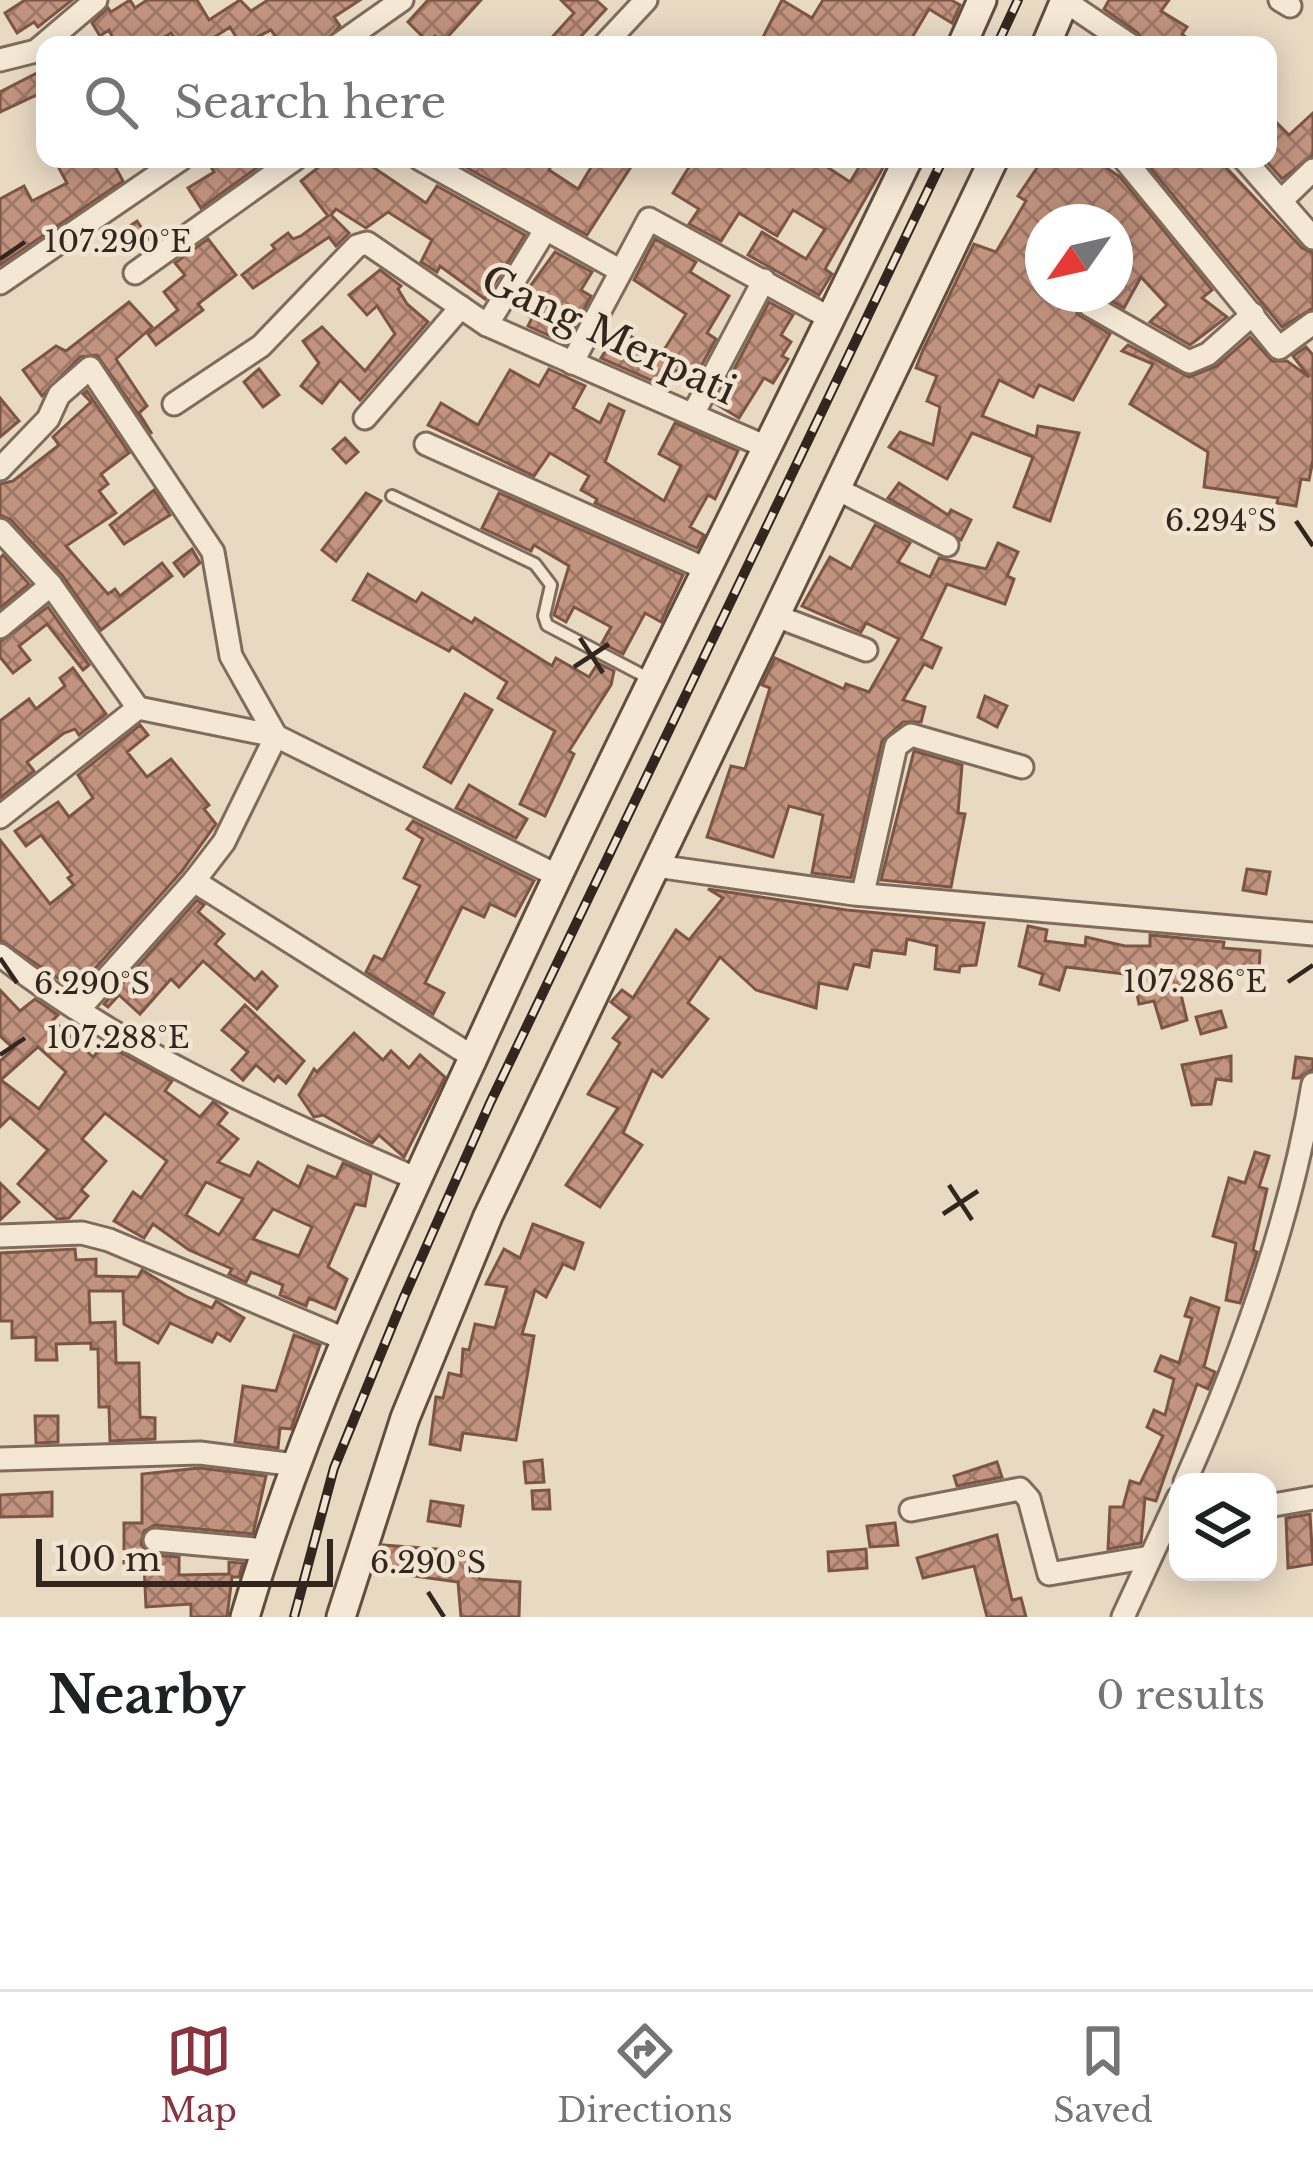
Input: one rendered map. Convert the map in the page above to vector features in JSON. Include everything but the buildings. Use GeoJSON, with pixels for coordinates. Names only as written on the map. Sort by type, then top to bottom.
{"type":"FeatureCollection","features":[{"type":"Feature","properties":{"kind":"main road"},"geometry":{"type":"LineString","coordinates":[[1050,36],[1065,0]]}},
{"type":"Feature","properties":{"kind":"main road"},"geometry":{"type":"LineString","coordinates":[[965,36],[975,3]]}},
{"type":"Feature","properties":{"kind":"main road"},"geometry":{"type":"LineString","coordinates":[[245,1617],[342,1338],[554,874],[903,168]]}},
{"type":"Feature","properties":{"kind":"main road"},"geometry":{"type":"LineString","coordinates":[[341,1617],[372,1508],[444,1318],[990,168]]}},
{"type":"Feature","properties":{"kind":"street"},"geometry":{"type":"LineString","coordinates":[[60,36],[95,0]]}},
{"type":"Feature","properties":{"kind":"street"},"geometry":{"type":"LineString","coordinates":[[351,36],[402,0]]}},
{"type":"Feature","properties":{"kind":"street"},"geometry":{"type":"LineString","coordinates":[[612,36],[646,0]]}},
{"type":"Feature","properties":{"kind":"street"},"geometry":{"type":"LineString","coordinates":[[1065,0],[1117,36]]}},
{"type":"Feature","properties":{"kind":"street"},"geometry":{"type":"LineString","coordinates":[[0,60],[36,56]]}},
{"type":"Feature","properties":{"kind":"street"},"geometry":{"type":"LineString","coordinates":[[0,283],[168,168]]}},
{"type":"Feature","properties":{"kind":"street"},"geometry":{"type":"LineString","coordinates":[[135,273],[282,168]]}},
{"type":"Feature","properties":{"kind":"street"},"geometry":{"type":"LineString","coordinates":[[436,168],[621,272]]}},
{"type":"Feature","properties":{"kind":"street"},"geometry":{"type":"LineString","coordinates":[[1131,168],[1279,348],[1313,323]]}},
{"type":"Feature","properties":{"kind":"street"},"geometry":{"type":"LineString","coordinates":[[1252,168],[1313,238]]}},
{"type":"Feature","properties":{"kind":"street"},"geometry":{"type":"LineString","coordinates":[[1281,201],[1313,170]]}},
{"type":"Feature","properties":{"kind":"street"},"geometry":{"type":"LineString","coordinates":[[572,363],[649,219],[828,317]]}},
{"type":"Feature","properties":{"kind":"street"},"geometry":{"type":"LineString","coordinates":[[487,325],[544,232]]}},
{"type":"Feature","properties":{"kind":"street","name":"Gang Merpati"},"geometry":{"type":"LineString","coordinates":[[174,404],[261,346],[357,246],[367,243],[487,325],[764,446]]}},
{"type":"Feature","properties":{"kind":"street"},"geometry":{"type":"LineString","coordinates":[[693,414],[764,280]]}},
{"type":"Feature","properties":{"kind":"street"},"geometry":{"type":"LineString","coordinates":[[365,418],[461,308]]}},
{"type":"Feature","properties":{"kind":"street"},"geometry":{"type":"LineString","coordinates":[[1101,312],[1189,362],[1208,354],[1253,314]]}},
{"type":"Feature","properties":{"kind":"street"},"geometry":{"type":"LineString","coordinates":[[0,469],[48,419],[59,395],[90,368],[213,552],[231,656],[276,736]]}},
{"type":"Feature","properties":{"kind":"street"},"geometry":{"type":"LineString","coordinates":[[426,444],[704,568]]}},
{"type":"Feature","properties":{"kind":"street"},"geometry":{"type":"LineString","coordinates":[[839,490],[947,545]]}},
{"type":"Feature","properties":{"kind":"street"},"geometry":{"type":"LineString","coordinates":[[0,530],[52,585],[138,708],[276,736],[554,874]]}},
{"type":"Feature","properties":{"kind":"street"},"geometry":{"type":"LineString","coordinates":[[0,627],[52,585]]}},
{"type":"Feature","properties":{"kind":"street"},"geometry":{"type":"LineString","coordinates":[[776,616],[866,650]]}},
{"type":"Feature","properties":{"kind":"street"},"geometry":{"type":"LineString","coordinates":[[0,817],[138,708]]}},
{"type":"Feature","properties":{"kind":"street"},"geometry":{"type":"LineString","coordinates":[[862,893],[896,746],[911,735],[1022,767]]}},
{"type":"Feature","properties":{"kind":"street"},"geometry":{"type":"LineString","coordinates":[[81,1007],[224,842],[276,736]]}},
{"type":"Feature","properties":{"kind":"street"},"geometry":{"type":"LineString","coordinates":[[656,866],[862,893],[1313,934]]}},
{"type":"Feature","properties":{"kind":"street"},"geometry":{"type":"LineString","coordinates":[[194,881],[473,1057]]}},
{"type":"Feature","properties":{"kind":"street"},"geometry":{"type":"LineString","coordinates":[[0,955],[252,1107],[415,1178]]}},
{"type":"Feature","properties":{"kind":"street"},"geometry":{"type":"LineString","coordinates":[[1188,1473],[1268,1263],[1304,1139],[1313,1084]]}},
{"type":"Feature","properties":{"kind":"street"},"geometry":{"type":"LineString","coordinates":[[0,1236],[59,1232],[110,1240],[342,1338]]}},
{"type":"Feature","properties":{"kind":"street"},"geometry":{"type":"LineString","coordinates":[[0,1459],[200,1453],[296,1465]]}},
{"type":"Feature","properties":{"kind":"street"},"geometry":{"type":"LineString","coordinates":[[911,1510],[1020,1490],[1029,1499],[1043,1570],[1049,1574],[1150,1557]]}},
{"type":"Feature","properties":{"kind":"street"},"geometry":{"type":"LineString","coordinates":[[1277,1504],[1313,1498]]}},
{"type":"Feature","properties":{"kind":"street"},"geometry":{"type":"LineString","coordinates":[[1124,1617],[1169,1521]]}},
{"type":"Feature","properties":{"kind":"street"},"geometry":{"type":"LineString","coordinates":[[155,1540],[266,1550]]}},
{"type":"Feature","properties":{"kind":"lane"},"geometry":{"type":"LineString","coordinates":[[392,496],[536,564],[551,585],[547,625],[650,679]]}},
{"type":"Feature","properties":{"kind":"railway"},"geometry":{"type":"LineString","coordinates":[[1001,36],[1018,0]]}},
{"type":"Feature","properties":{"kind":"railway"},"geometry":{"type":"LineString","coordinates":[[294,1617],[334,1468],[490,1103],[939,168]]}}]}
